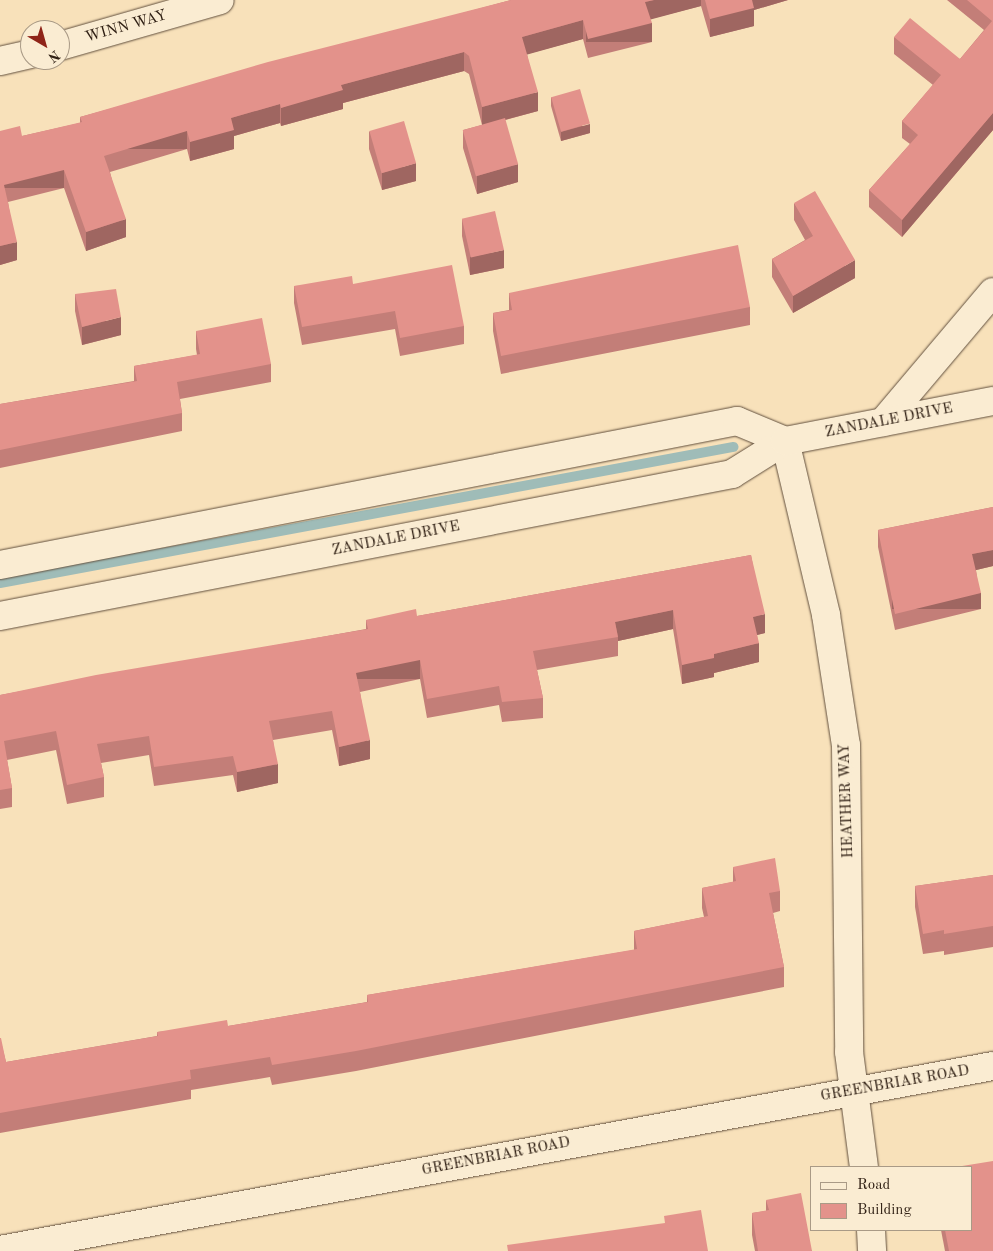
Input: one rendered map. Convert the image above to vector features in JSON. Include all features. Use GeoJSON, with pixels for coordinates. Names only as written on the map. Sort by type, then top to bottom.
{"type":"FeatureCollection","features":[{"type":"Feature","properties":{"kind":"street","name":"WINN WAY"},"geometry":{"type":"LineString","coordinates":[[70,43],[220,0]]}},
{"type":"Feature","properties":{"kind":"street"},"geometry":{"type":"LineString","coordinates":[[0,61],[20,56]]}},
{"type":"Feature","properties":{"kind":"street"},"geometry":{"type":"LineString","coordinates":[[883,422],[993,292]]}},
{"type":"Feature","properties":{"kind":"street","name":"ZANDALE DRIVE"},"geometry":{"type":"LineString","coordinates":[[0,616],[732,474],[784,441],[993,401]]}},
{"type":"Feature","properties":{"kind":"street"},"geometry":{"type":"LineString","coordinates":[[0,565],[737,421],[784,441]]}},
{"type":"Feature","properties":{"kind":"street","name":"HEATHER WAY"},"geometry":{"type":"LineString","coordinates":[[784,441],[826,615],[846,744],[849,1033],[864,1166]]}},
{"type":"Feature","properties":{"kind":"street","name":"GREENBRIAR ROAD"},"geometry":{"type":"LineString","coordinates":[[0,1250],[993,1066]]}},
{"type":"Feature","properties":{"kind":"street"},"geometry":{"type":"LineString","coordinates":[[870,1231],[872,1251]]}},
{"type":"Feature","properties":{"kind":"building"},"geometry":{"type":"Polygon","coordinates":[[[511,0],[654,0],[645,2],[652,23],[588,39],[583,20],[522,37],[538,92],[482,107],[469,56],[464,52],[341,85],[343,90],[281,108],[280,104],[231,118],[234,130],[190,142],[187,131],[104,156],[126,219],[86,232],[64,170],[4,185],[17,242],[0,246],[0,131],[20,126],[22,136],[82,122],[80,117],[268,62],[511,0]]]}},
{"type":"Feature","properties":{"kind":"building"},"geometry":{"type":"Polygon","coordinates":[[[705,0],[752,0],[754,8],[710,19],[705,0]]]}},
{"type":"Feature","properties":{"kind":"building"},"geometry":{"type":"Polygon","coordinates":[[[967,0],[993,0],[993,113],[902,220],[869,190],[918,135],[902,121],[941,75],[894,37],[910,18],[960,59],[992,21],[967,0]]]}},
{"type":"Feature","properties":{"kind":"building"},"geometry":{"type":"Polygon","coordinates":[[[580,89],[590,124],[561,132],[551,97],[580,89]]]}},
{"type":"Feature","properties":{"kind":"building"},"geometry":{"type":"Polygon","coordinates":[[[505,118],[518,164],[476,176],[463,130],[505,118]]]}},
{"type":"Feature","properties":{"kind":"building"},"geometry":{"type":"Polygon","coordinates":[[[404,121],[416,163],[382,173],[369,131],[404,121]]]}},
{"type":"Feature","properties":{"kind":"building"},"geometry":{"type":"Polygon","coordinates":[[[815,191],[855,260],[793,296],[772,259],[813,236],[794,203],[815,191]]]}},
{"type":"Feature","properties":{"kind":"building"},"geometry":{"type":"Polygon","coordinates":[[[495,211],[504,250],[471,258],[462,219],[495,211]]]}},
{"type":"Feature","properties":{"kind":"building"},"geometry":{"type":"Polygon","coordinates":[[[738,245],[750,307],[501,356],[493,313],[512,310],[509,293],[738,245]]]}},
{"type":"Feature","properties":{"kind":"building"},"geometry":{"type":"Polygon","coordinates":[[[452,265],[464,326],[400,338],[395,311],[302,327],[294,286],[352,276],[353,284],[452,265]]]}},
{"type":"Feature","properties":{"kind":"building"},"geometry":{"type":"Polygon","coordinates":[[[116,289],[121,317],[82,327],[75,294],[116,289]]]}},
{"type":"Feature","properties":{"kind":"building"},"geometry":{"type":"Polygon","coordinates":[[[262,318],[271,364],[177,382],[182,413],[0,450],[0,404],[137,381],[134,366],[200,354],[196,331],[262,318]]]}},
{"type":"Feature","properties":{"kind":"building"},"geometry":{"type":"Polygon","coordinates":[[[993,507],[993,550],[972,554],[981,593],[895,614],[878,530],[993,507]]]}},
{"type":"Feature","properties":{"kind":"building"},"geometry":{"type":"Polygon","coordinates":[[[751,555],[765,614],[753,617],[759,643],[714,654],[714,658],[682,665],[673,610],[615,622],[618,637],[533,651],[543,698],[502,702],[499,686],[427,699],[420,660],[356,673],[370,740],[339,747],[332,711],[269,721],[278,764],[237,772],[233,756],[154,767],[149,736],[97,744],[104,777],[67,785],[56,731],[4,741],[12,788],[0,790],[0,695],[96,675],[368,629],[366,620],[416,609],[417,616],[751,555]]]}},
{"type":"Feature","properties":{"kind":"building"},"geometry":{"type":"Polygon","coordinates":[[[775,858],[780,891],[769,893],[784,967],[356,1051],[272,1065],[270,1057],[190,1070],[191,1079],[0,1113],[0,1038],[6,1062],[158,1036],[157,1032],[227,1020],[228,1026],[368,1002],[367,995],[637,949],[634,931],[708,916],[702,888],[736,881],[733,867],[775,858]]]}},
{"type":"Feature","properties":{"kind":"building"},"geometry":{"type":"Polygon","coordinates":[[[993,875],[993,926],[944,934],[944,930],[923,934],[915,886],[993,875]]]}},
{"type":"Feature","properties":{"kind":"building"},"geometry":{"type":"Polygon","coordinates":[[[993,1161],[993,1251],[949,1251],[945,1231],[973,1231],[973,1166],[962,1166],[993,1161]]]}},
{"type":"Feature","properties":{"kind":"building"},"geometry":{"type":"Polygon","coordinates":[[[801,1193],[812,1251],[758,1251],[752,1213],[769,1210],[766,1200],[801,1193]]]}},
{"type":"Feature","properties":{"kind":"building"},"geometry":{"type":"Polygon","coordinates":[[[701,1210],[708,1251],[508,1251],[507,1245],[665,1223],[664,1216],[701,1210]]]}},
{"type":"Feature","properties":{"kind":"waterway"},"geometry":{"type":"LineString","coordinates":[[0,583],[733,447]]}}]}
